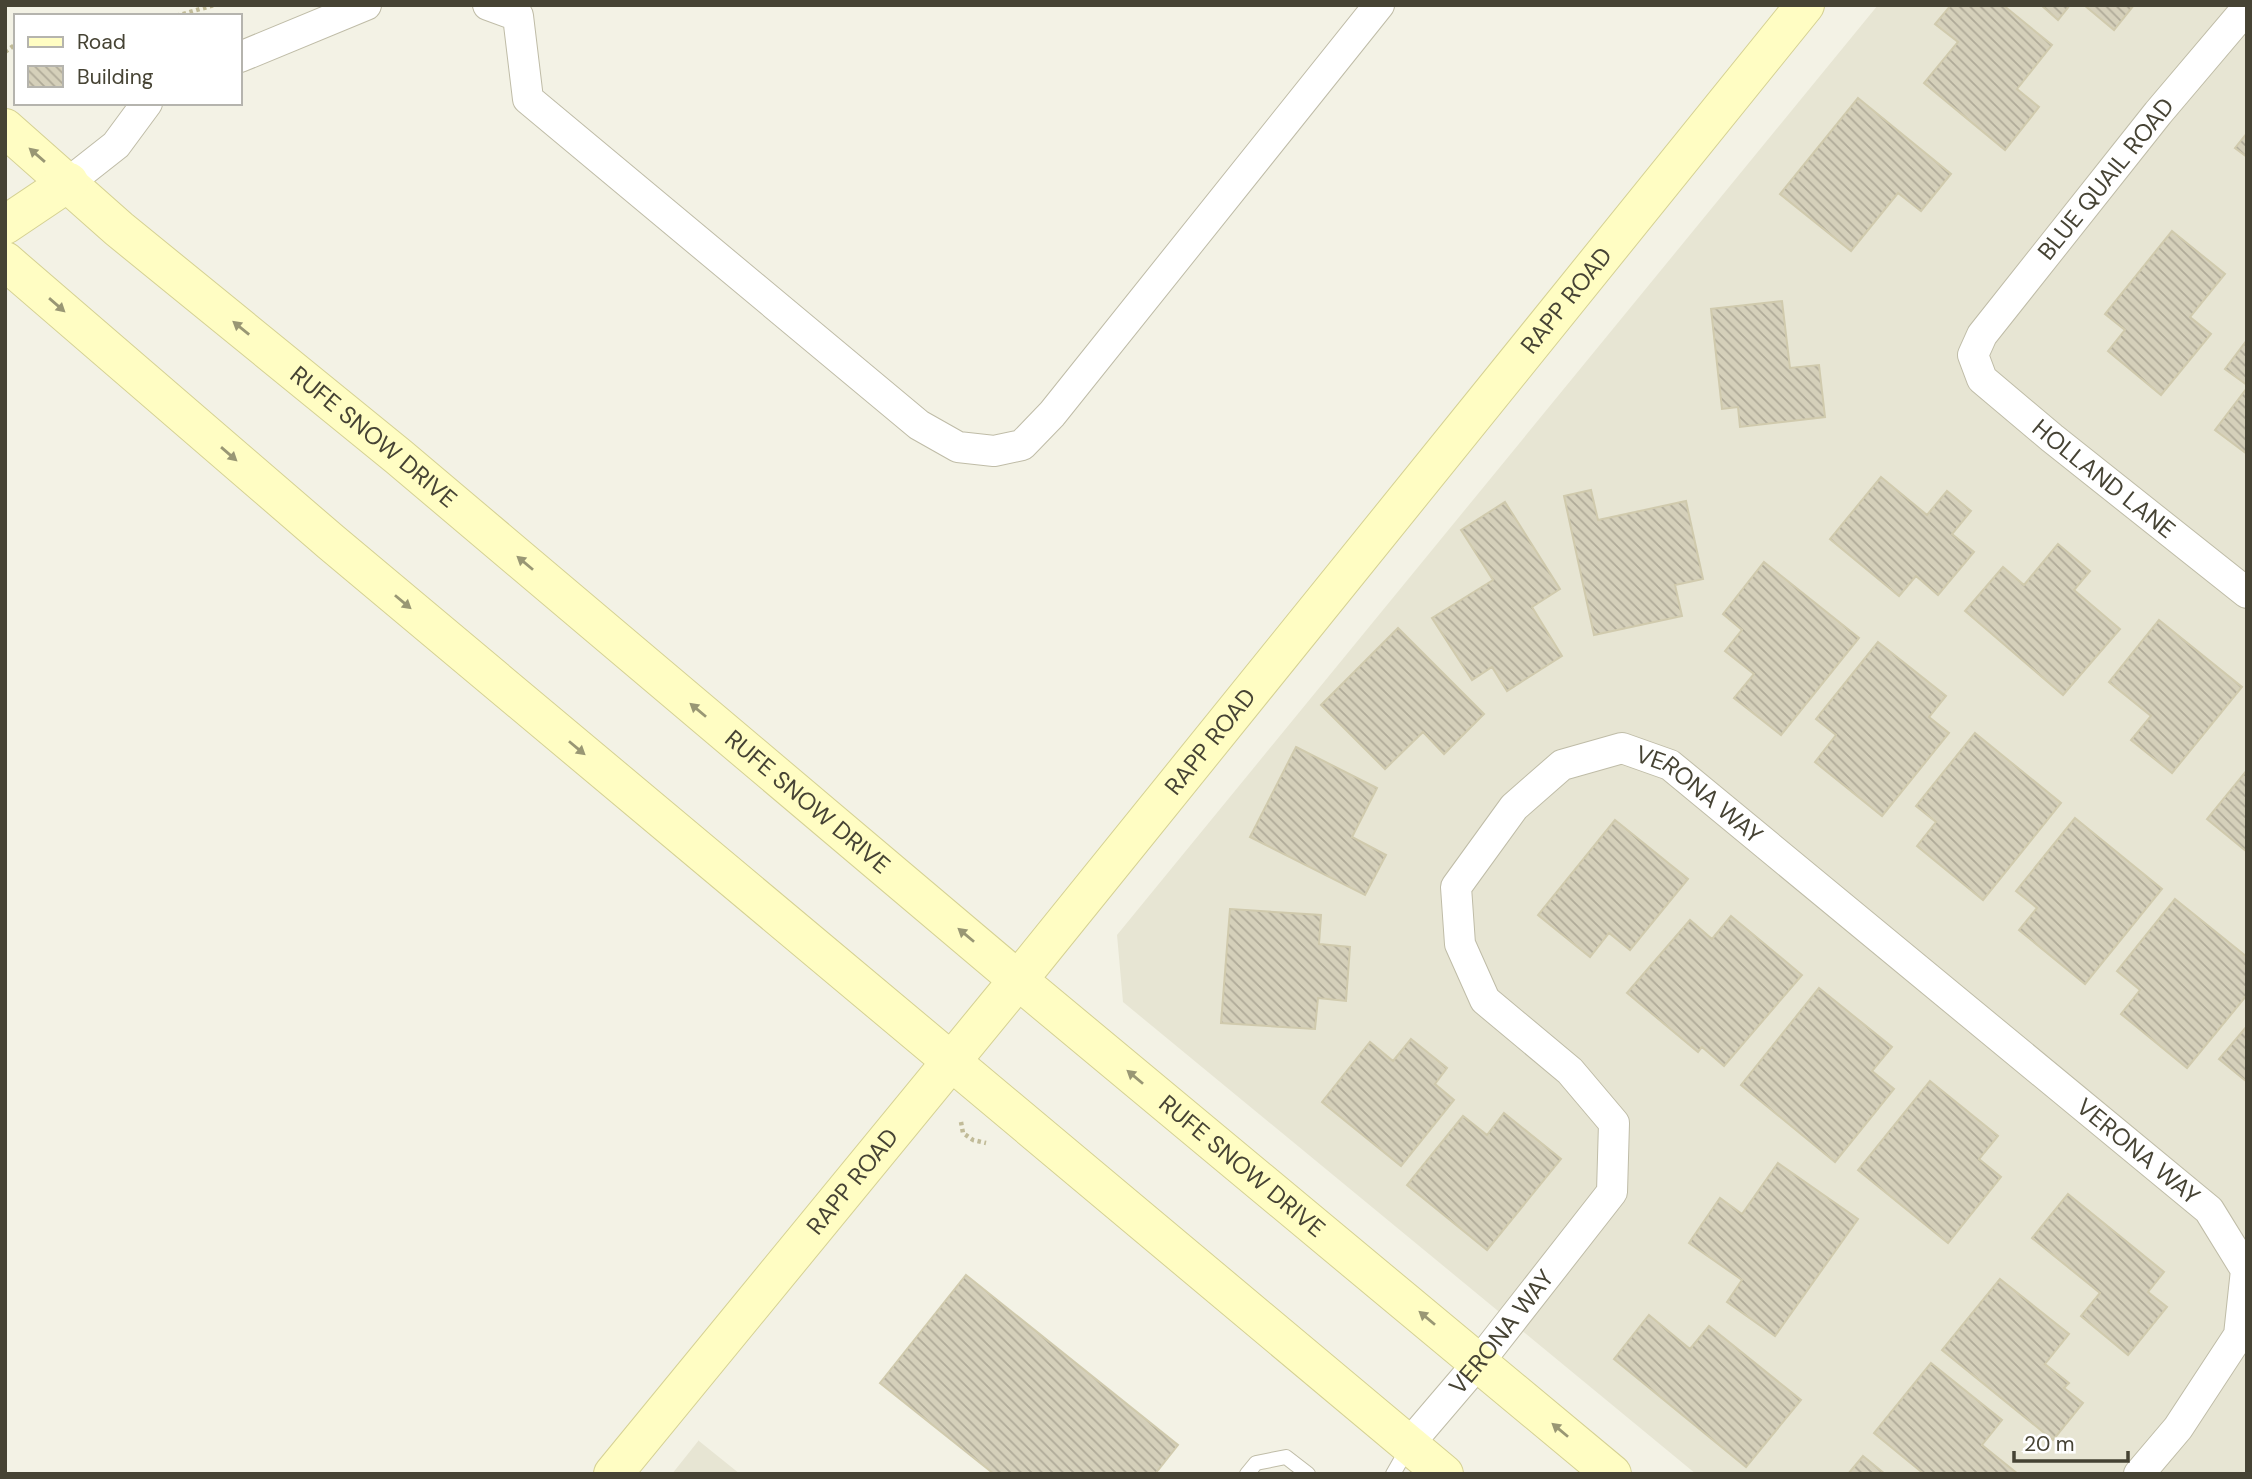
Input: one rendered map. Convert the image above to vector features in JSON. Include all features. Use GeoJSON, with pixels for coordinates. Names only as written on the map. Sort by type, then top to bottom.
{"type":"FeatureCollection","features":[{"type":"Feature","properties":{"kind":"main road","name":"RAPP ROAD"},"geometry":{"type":"LineString","coordinates":[[613,1474],[1018,980],[1805,5]]}},
{"type":"Feature","properties":{"kind":"main road","name":"RUFE SNOW DRIVE"},"geometry":{"type":"LineString","coordinates":[[5,128],[119,229],[399,457],[1018,980],[1612,1474]]}},
{"type":"Feature","properties":{"kind":"main road"},"geometry":{"type":"LineString","coordinates":[[5,225],[69,182]]}},
{"type":"Feature","properties":{"kind":"main road"},"geometry":{"type":"LineString","coordinates":[[5,261],[331,542],[950,1060],[1401,1459],[1444,1474]]}},
{"type":"Feature","properties":{"kind":"street"},"geometry":{"type":"LineString","coordinates":[[242,56],[366,5]]}},
{"type":"Feature","properties":{"kind":"street"},"geometry":{"type":"LineString","coordinates":[[488,5],[518,16],[528,99],[919,425],[958,447],[994,451],[1022,444],[1052,414],[1379,5]]}},
{"type":"Feature","properties":{"kind":"street","name":"BLUE QUAIL ROAD"},"geometry":{"type":"LineString","coordinates":[[1973,355],[1982,335],[2158,113],[2247,8]]}},
{"type":"Feature","properties":{"kind":"street"},"geometry":{"type":"LineString","coordinates":[[69,182],[116,145],[146,105]]}},
{"type":"Feature","properties":{"kind":"street","name":"HOLLAND LANE"},"geometry":{"type":"LineString","coordinates":[[1973,355],[1982,379],[2247,593]]}},
{"type":"Feature","properties":{"kind":"street","name":"VERONA WAY"},"geometry":{"type":"LineString","coordinates":[[1401,1459],[1612,1192],[1614,1123],[1570,1071],[1485,1000],[1460,944],[1455,887],[1514,807],[1562,765],[1622,748],[1670,765],[2209,1210],[2246,1270],[2239,1335],[2178,1428],[2139,1474]]}},
{"type":"Feature","properties":{"kind":"lane"},"geometry":{"type":"LineString","coordinates":[[1247,1474],[1256,1462],[1286,1457],[1308,1474]]}},
{"type":"Feature","properties":{"kind":"path"},"geometry":{"type":"LineString","coordinates":[[183,14],[214,5]]}},
{"type":"Feature","properties":{"kind":"shaded area"},"geometry":{"type":"Polygon","coordinates":[[[1878,5],[2247,5],[2247,1474],[1696,1474],[1123,1002],[1117,935],[1878,5]]]}},
{"type":"Feature","properties":{"kind":"shaded area"},"geometry":{"type":"Polygon","coordinates":[[[699,1441],[740,1474],[672,1474],[699,1441]]]}},
{"type":"Feature","properties":{"kind":"building"},"geometry":{"type":"Polygon","coordinates":[[[1951,5],[2003,5],[2052,45],[2017,89],[2039,107],[2005,150],[1924,83],[1958,42],[1935,24],[1951,5]]]}},
{"type":"Feature","properties":{"kind":"building"},"geometry":{"type":"Polygon","coordinates":[[[2041,5],[2070,5],[2058,20],[2041,5]]]}},
{"type":"Feature","properties":{"kind":"building"},"geometry":{"type":"Polygon","coordinates":[[[2084,5],[2134,5],[2114,30],[2084,5]]]}},
{"type":"Feature","properties":{"kind":"building"},"geometry":{"type":"Polygon","coordinates":[[[1858,98],[1951,174],[1921,211],[1898,193],[1851,251],[1780,194],[1858,98]]]}},
{"type":"Feature","properties":{"kind":"building"},"geometry":{"type":"Polygon","coordinates":[[[2247,133],[2247,157],[2235,148],[2247,133]]]}},
{"type":"Feature","properties":{"kind":"building"},"geometry":{"type":"Polygon","coordinates":[[[2172,231],[2225,274],[2190,317],[2211,334],[2161,395],[2108,351],[2125,330],[2105,314],[2172,231]]]}},
{"type":"Feature","properties":{"kind":"building"},"geometry":{"type":"Polygon","coordinates":[[[1782,301],[1790,368],[1819,365],[1825,417],[1740,427],[1738,407],[1722,409],[1711,309],[1782,301]]]}},
{"type":"Feature","properties":{"kind":"building"},"geometry":{"type":"Polygon","coordinates":[[[2247,340],[2247,385],[2225,369],[2247,340]]]}},
{"type":"Feature","properties":{"kind":"building"},"geometry":{"type":"Polygon","coordinates":[[[2247,388],[2247,454],[2215,430],[2247,388]]]}},
{"type":"Feature","properties":{"kind":"building"},"geometry":{"type":"Polygon","coordinates":[[[1881,477],[1927,515],[1947,491],[1971,511],[1952,534],[1974,552],[1938,595],[1916,576],[1899,596],[1830,539],[1881,477]]]}},
{"type":"Feature","properties":{"kind":"building"},"geometry":{"type":"Polygon","coordinates":[[[1591,490],[1598,520],[1686,501],[1703,579],[1675,585],[1682,616],[1594,635],[1564,496],[1591,490]]]}},
{"type":"Feature","properties":{"kind":"building"},"geometry":{"type":"Polygon","coordinates":[[[1505,502],[1560,589],[1532,607],[1562,656],[1507,691],[1492,667],[1472,680],[1432,618],[1493,580],[1461,530],[1505,502]]]}},
{"type":"Feature","properties":{"kind":"building"},"geometry":{"type":"Polygon","coordinates":[[[2058,544],[2090,571],[2074,590],[2120,629],[2063,695],[1965,611],[2003,567],[2024,585],[2058,544]]]}},
{"type":"Feature","properties":{"kind":"building"},"geometry":{"type":"Polygon","coordinates":[[[1764,562],[1859,638],[1781,735],[1734,698],[1754,674],[1725,651],[1742,630],[1723,614],[1764,562]]]}},
{"type":"Feature","properties":{"kind":"building"},"geometry":{"type":"Polygon","coordinates":[[[2159,620],[2242,687],[2172,773],[2131,740],[2151,716],[2109,682],[2159,620]]]}},
{"type":"Feature","properties":{"kind":"building"},"geometry":{"type":"Polygon","coordinates":[[[1398,628],[1484,714],[1444,754],[1423,732],[1385,769],[1321,705],[1398,628]]]}},
{"type":"Feature","properties":{"kind":"building"},"geometry":{"type":"Polygon","coordinates":[[[1878,642],[1946,696],[1929,717],[1949,733],[1882,816],[1815,762],[1836,735],[1816,719],[1878,642]]]}},
{"type":"Feature","properties":{"kind":"building"},"geometry":{"type":"Polygon","coordinates":[[[1975,733],[2061,803],[1983,900],[1917,846],[1936,822],[1916,806],[1975,733]]]}},
{"type":"Feature","properties":{"kind":"building"},"geometry":{"type":"Polygon","coordinates":[[[1296,747],[1377,788],[1352,837],[1386,855],[1365,895],[1250,837],[1296,747]]]}},
{"type":"Feature","properties":{"kind":"building"},"geometry":{"type":"Polygon","coordinates":[[[2247,770],[2247,852],[2207,819],[2247,770]]]}},
{"type":"Feature","properties":{"kind":"building"},"geometry":{"type":"Polygon","coordinates":[[[2075,818],[2162,889],[2085,984],[2019,930],[2037,908],[2016,891],[2075,818]]]}},
{"type":"Feature","properties":{"kind":"building"},"geometry":{"type":"Polygon","coordinates":[[[1615,820],[1688,879],[1630,950],[1609,933],[1590,957],[1538,915],[1615,820]]]}},
{"type":"Feature","properties":{"kind":"building"},"geometry":{"type":"Polygon","coordinates":[[[2175,899],[2247,957],[2247,995],[2187,1068],[2121,1014],[2140,990],[2117,971],[2175,899]]]}},
{"type":"Feature","properties":{"kind":"building"},"geometry":{"type":"Polygon","coordinates":[[[1230,909],[1321,915],[1319,944],[1350,947],[1346,1001],[1318,998],[1315,1029],[1221,1023],[1230,909]]]}},
{"type":"Feature","properties":{"kind":"building"},"geometry":{"type":"Polygon","coordinates":[[[1731,916],[1802,975],[1724,1066],[1702,1047],[1698,1052],[1627,993],[1690,920],[1712,939],[1731,916]]]}},
{"type":"Feature","properties":{"kind":"building"},"geometry":{"type":"Polygon","coordinates":[[[1819,988],[1892,1047],[1872,1071],[1894,1089],[1835,1162],[1741,1085],[1819,988]]]}},
{"type":"Feature","properties":{"kind":"building"},"geometry":{"type":"Polygon","coordinates":[[[2247,1026],[2247,1082],[2219,1059],[2247,1026]]]}},
{"type":"Feature","properties":{"kind":"building"},"geometry":{"type":"Polygon","coordinates":[[[1411,1039],[1447,1068],[1435,1084],[1454,1100],[1401,1166],[1322,1102],[1370,1042],[1393,1061],[1411,1039]]]}},
{"type":"Feature","properties":{"kind":"building"},"geometry":{"type":"Polygon","coordinates":[[[1930,1081],[1998,1136],[1979,1159],[2001,1177],[1948,1243],[1858,1170],[1930,1081]]]}},
{"type":"Feature","properties":{"kind":"building"},"geometry":{"type":"Polygon","coordinates":[[[1504,1113],[1561,1159],[1487,1250],[1407,1185],[1463,1116],[1487,1135],[1504,1113]]]}},
{"type":"Feature","properties":{"kind":"building"},"geometry":{"type":"Polygon","coordinates":[[[1778,1163],[1858,1219],[1775,1336],[1727,1302],[1742,1280],[1689,1243],[1720,1198],[1742,1214],[1778,1163]]]}},
{"type":"Feature","properties":{"kind":"building"},"geometry":{"type":"Polygon","coordinates":[[[2068,1194],[2164,1272],[2148,1292],[2167,1307],[2128,1355],[2081,1316],[2100,1293],[2032,1238],[2068,1194]]]}},
{"type":"Feature","properties":{"kind":"building"},"geometry":{"type":"Polygon","coordinates":[[[966,1275],[1178,1445],[1155,1474],[994,1474],[880,1383],[966,1275]]]}},
{"type":"Feature","properties":{"kind":"building"},"geometry":{"type":"Polygon","coordinates":[[[2000,1279],[2069,1334],[2045,1364],[2069,1383],[2064,1388],[2083,1403],[2053,1440],[1942,1350],[2000,1279]]]}},
{"type":"Feature","properties":{"kind":"building"},"geometry":{"type":"Polygon","coordinates":[[[1649,1315],[1690,1349],[1709,1326],[1801,1400],[1746,1467],[1614,1359],[1649,1315]]]}},
{"type":"Feature","properties":{"kind":"building"},"geometry":{"type":"Polygon","coordinates":[[[1931,1363],[2002,1420],[1982,1445],[2018,1474],[1924,1474],[1874,1433],[1931,1363]]]}},
{"type":"Feature","properties":{"kind":"building"},"geometry":{"type":"Polygon","coordinates":[[[1863,1456],[1885,1474],[1848,1474],[1863,1456]]]}}]}
